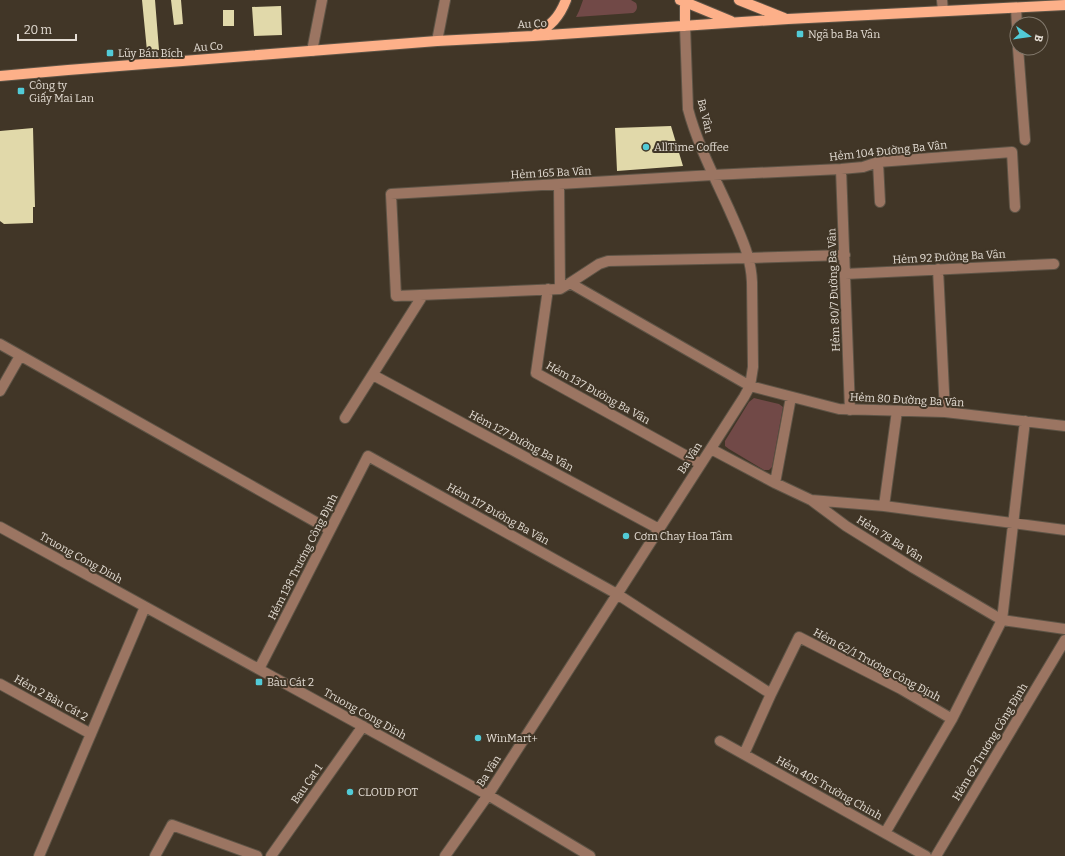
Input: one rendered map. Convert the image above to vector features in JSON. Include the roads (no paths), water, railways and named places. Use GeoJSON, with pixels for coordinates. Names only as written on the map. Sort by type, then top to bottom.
{"type":"FeatureCollection","features":[{"type":"Feature","properties":{"kind":"main road"},"geometry":{"type":"LineString","coordinates":[[533,36],[548,27],[556,19],[563,9],[566,0]]}},
{"type":"Feature","properties":{"kind":"main road"},"geometry":{"type":"LineString","coordinates":[[739,0],[788,19]]}},
{"type":"Feature","properties":{"kind":"main road"},"geometry":{"type":"LineString","coordinates":[[685,26],[683,1],[734,23]]}},
{"type":"Feature","properties":{"kind":"main road","name":"Au Co"},"geometry":{"type":"LineString","coordinates":[[0,76],[437,41],[788,19],[1065,5]]}},
{"type":"Feature","properties":{"kind":"street"},"geometry":{"type":"LineString","coordinates":[[312,51],[322,0]]}},
{"type":"Feature","properties":{"kind":"street"},"geometry":{"type":"LineString","coordinates":[[437,41],[445,0]]}},
{"type":"Feature","properties":{"kind":"street"},"geometry":{"type":"LineString","coordinates":[[942,0],[943,11]]}},
{"type":"Feature","properties":{"kind":"street"},"geometry":{"type":"LineString","coordinates":[[1016,8],[1016,16]]}},
{"type":"Feature","properties":{"kind":"street","name":"Ba Vân"},"geometry":{"type":"LineString","coordinates":[[446,856],[488,795],[750,386],[754,367],[752,275],[749,258],[741,235],[696,135],[688,109],[685,26]]}},
{"type":"Feature","properties":{"kind":"street"},"geometry":{"type":"LineString","coordinates":[[1019,56],[1025,140]]}},
{"type":"Feature","properties":{"kind":"street","name":"Hẻm 104 Đường Ba Vân"},"geometry":{"type":"LineString","coordinates":[[713,175],[842,169],[863,167],[878,162],[1012,152],[1014,207]]}},
{"type":"Feature","properties":{"kind":"street"},"geometry":{"type":"LineString","coordinates":[[878,162],[880,202]]}},
{"type":"Feature","properties":{"kind":"street","name":"Hẻm 80/7 Đường Ba Vân"},"geometry":{"type":"LineString","coordinates":[[842,169],[850,410]]}},
{"type":"Feature","properties":{"kind":"street","name":"Hẻm 165 Ba Vân"},"geometry":{"type":"LineString","coordinates":[[423,295],[396,296],[391,194],[713,175]]}},
{"type":"Feature","properties":{"kind":"street"},"geometry":{"type":"LineString","coordinates":[[559,184],[560,289]]}},
{"type":"Feature","properties":{"kind":"street"},"geometry":{"type":"LineString","coordinates":[[346,418],[423,295],[560,289],[599,264],[608,261],[844,255]]}},
{"type":"Feature","properties":{"kind":"street","name":"Hẻm 92 Đường Ba Vân"},"geometry":{"type":"LineString","coordinates":[[845,274],[1054,264]]}},
{"type":"Feature","properties":{"kind":"street"},"geometry":{"type":"LineString","coordinates":[[938,269],[945,412]]}},
{"type":"Feature","properties":{"kind":"street","name":"Hẻm 80 Đường Ba Vân"},"geometry":{"type":"LineString","coordinates":[[570,283],[750,386],[839,409],[945,412],[1065,426]]}},
{"type":"Feature","properties":{"kind":"street","name":"Hẻm 137 Đường Ba Vân"},"geometry":{"type":"LineString","coordinates":[[548,289],[536,373],[700,464]]}},
{"type":"Feature","properties":{"kind":"street"},"geometry":{"type":"LineString","coordinates":[[0,344],[330,530]]}},
{"type":"Feature","properties":{"kind":"street"},"geometry":{"type":"LineString","coordinates":[[0,391],[20,356]]}},
{"type":"Feature","properties":{"kind":"street","name":"Hẻm 127 Đường Ba Vân"},"geometry":{"type":"LineString","coordinates":[[373,375],[659,529]]}},
{"type":"Feature","properties":{"kind":"street"},"geometry":{"type":"LineString","coordinates":[[775,483],[791,397]]}},
{"type":"Feature","properties":{"kind":"street"},"geometry":{"type":"LineString","coordinates":[[884,506],[897,411]]}},
{"type":"Feature","properties":{"kind":"street"},"geometry":{"type":"LineString","coordinates":[[885,833],[952,719],[1002,620],[1025,421]]}},
{"type":"Feature","properties":{"kind":"street","name":"Hẻm 78 Ba Vân"},"geometry":{"type":"LineString","coordinates":[[711,449],[775,483],[811,500],[846,526],[1002,620],[1065,629]]}},
{"type":"Feature","properties":{"kind":"street","name":"Hẻm 138 Trương Công Định"},"geometry":{"type":"LineString","coordinates":[[259,669],[368,456]]}},
{"type":"Feature","properties":{"kind":"street","name":"Hẻm 117 Đường Ba Vân"},"geometry":{"type":"LineString","coordinates":[[368,456],[617,594],[771,694]]}},
{"type":"Feature","properties":{"kind":"street"},"geometry":{"type":"LineString","coordinates":[[811,500],[884,506],[1065,530]]}},
{"type":"Feature","properties":{"kind":"street","name":"Truong Cong Dinh"},"geometry":{"type":"LineString","coordinates":[[0,527],[488,795],[590,856]]}},
{"type":"Feature","properties":{"kind":"street"},"geometry":{"type":"LineString","coordinates":[[39,856],[145,607]]}},
{"type":"Feature","properties":{"kind":"street","name":"Hẻm 62/1 Trương Công Định"},"geometry":{"type":"LineString","coordinates":[[744,754],[799,637],[901,689],[952,719]]}},
{"type":"Feature","properties":{"kind":"street","name":"Hẻm 62 Trương Công Định"},"geometry":{"type":"LineString","coordinates":[[936,856],[1065,640]]}},
{"type":"Feature","properties":{"kind":"street","name":"Hẻm 2 Bàu Cát 2"},"geometry":{"type":"LineString","coordinates":[[0,684],[91,734]]}},
{"type":"Feature","properties":{"kind":"street","name":"Bau Cat 1"},"geometry":{"type":"LineString","coordinates":[[271,856],[363,726]]}},
{"type":"Feature","properties":{"kind":"street","name":"Hẻm 405 Trường Chinh"},"geometry":{"type":"LineString","coordinates":[[720,741],[926,856]]}},
{"type":"Feature","properties":{"kind":"street"},"geometry":{"type":"LineString","coordinates":[[155,856],[172,825],[256,856]]}},
{"type":"Feature","properties":{"kind":"place","name":"Ngã ba Ba Vân"},"geometry":{"type":"Point","coordinates":[800,34]}},
{"type":"Feature","properties":{"kind":"place","name":"Lũy Bán Bích"},"geometry":{"type":"Point","coordinates":[110,53]}},
{"type":"Feature","properties":{"kind":"place","name":"Công ty Giấy Mai Lan"},"geometry":{"type":"Point","coordinates":[21,91]}},
{"type":"Feature","properties":{"kind":"place","name":"AllTime Coffee"},"geometry":{"type":"Point","coordinates":[646,147]}},
{"type":"Feature","properties":{"kind":"place","name":"Cơm Chay Hoa Tâm"},"geometry":{"type":"Point","coordinates":[626,536]}},
{"type":"Feature","properties":{"kind":"place","name":"Bàu Cát 2"},"geometry":{"type":"Point","coordinates":[259,682]}},
{"type":"Feature","properties":{"kind":"place","name":"WinMart+"},"geometry":{"type":"Point","coordinates":[478,738]}},
{"type":"Feature","properties":{"kind":"place","name":"CLOUD POT"},"geometry":{"type":"Point","coordinates":[350,792]}}]}
